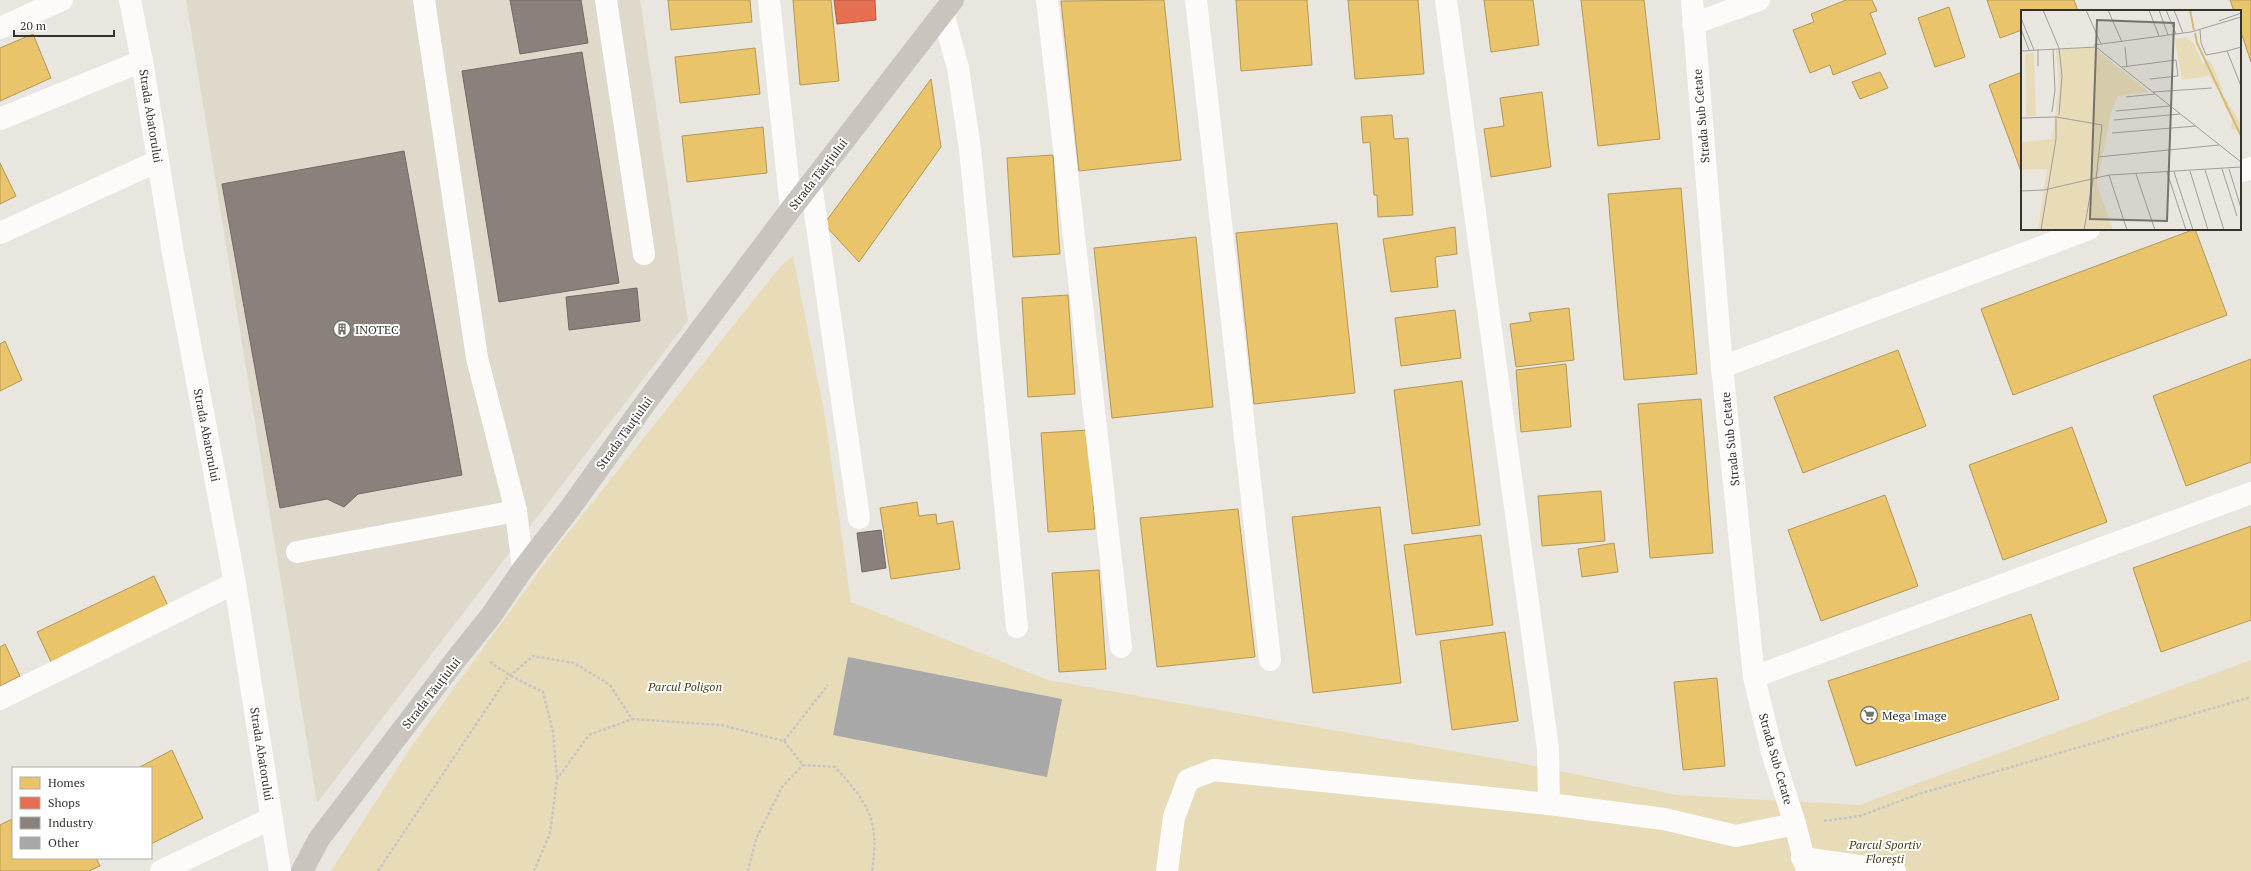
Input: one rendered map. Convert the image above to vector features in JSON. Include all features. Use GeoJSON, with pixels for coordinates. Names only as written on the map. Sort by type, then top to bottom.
{"type":"FeatureCollection","features":[{"type":"Feature","properties":{"kind":"main road","name":"Strada Tăuțiului"},"geometry":{"type":"LineString","coordinates":[[302,871],[319,839],[473,641],[523,569],[571,507],[641,409],[810,184],[948,7]]}},
{"type":"Feature","properties":{"kind":"street"},"geometry":{"type":"LineString","coordinates":[[0,28],[62,0]]}},
{"type":"Feature","properties":{"kind":"street","name":"Strada Abatorului"},"geometry":{"type":"LineString","coordinates":[[130,0],[142,61],[174,261],[235,583],[280,871]]}},
{"type":"Feature","properties":{"kind":"street"},"geometry":{"type":"LineString","coordinates":[[424,0],[477,358],[516,511],[523,569]]}},
{"type":"Feature","properties":{"kind":"street"},"geometry":{"type":"LineString","coordinates":[[606,0],[644,254]]}},
{"type":"Feature","properties":{"kind":"street"},"geometry":{"type":"LineString","coordinates":[[769,0],[791,209]]}},
{"type":"Feature","properties":{"kind":"street"},"geometry":{"type":"LineString","coordinates":[[1047,0],[1120,647]]}},
{"type":"Feature","properties":{"kind":"street"},"geometry":{"type":"LineString","coordinates":[[1196,0],[1270,660]]}},
{"type":"Feature","properties":{"kind":"street"},"geometry":{"type":"LineString","coordinates":[[1446,0],[1548,749],[1549,804]]}},
{"type":"Feature","properties":{"kind":"street","name":"Strada Sub Cetate"},"geometry":{"type":"LineString","coordinates":[[1692,0],[1722,367],[1754,677],[1772,752],[1795,824],[1805,864]]}},
{"type":"Feature","properties":{"kind":"street"},"geometry":{"type":"LineString","coordinates":[[1693,24],[1759,0]]}},
{"type":"Feature","properties":{"kind":"street"},"geometry":{"type":"LineString","coordinates":[[948,7],[970,149],[1017,627]]}},
{"type":"Feature","properties":{"kind":"street"},"geometry":{"type":"LineString","coordinates":[[0,119],[142,61]]}},
{"type":"Feature","properties":{"kind":"street"},"geometry":{"type":"LineString","coordinates":[[0,233],[158,161]]}},
{"type":"Feature","properties":{"kind":"street"},"geometry":{"type":"LineString","coordinates":[[2241,172],[2251,168]]}},
{"type":"Feature","properties":{"kind":"street"},"geometry":{"type":"LineString","coordinates":[[810,184],[859,518]]}},
{"type":"Feature","properties":{"kind":"street"},"geometry":{"type":"LineString","coordinates":[[1722,367],[2086,230]]}},
{"type":"Feature","properties":{"kind":"street"},"geometry":{"type":"LineString","coordinates":[[1754,677],[2251,493]]}},
{"type":"Feature","properties":{"kind":"street"},"geometry":{"type":"LineString","coordinates":[[297,552],[516,511]]}},
{"type":"Feature","properties":{"kind":"street"},"geometry":{"type":"LineString","coordinates":[[0,698],[235,583]]}},
{"type":"Feature","properties":{"kind":"street"},"geometry":{"type":"LineString","coordinates":[[1167,871],[1174,817],[1188,780],[1214,770],[1549,804],[1664,819],[1736,836],[1795,824]]}},
{"type":"Feature","properties":{"kind":"street"},"geometry":{"type":"LineString","coordinates":[[161,871],[272,818]]}},
{"type":"Feature","properties":{"kind":"street"},"geometry":{"type":"LineString","coordinates":[[1805,864],[1894,871]]}},
{"type":"Feature","properties":{"kind":"path"},"geometry":{"type":"LineString","coordinates":[[378,871],[510,676],[533,656],[574,663],[610,685],[632,719]]}},
{"type":"Feature","properties":{"kind":"path"},"geometry":{"type":"LineString","coordinates":[[510,676],[543,692],[553,732],[557,779],[550,833],[534,871]]}},
{"type":"Feature","properties":{"kind":"path"},"geometry":{"type":"LineString","coordinates":[[784,741],[828,685]]}},
{"type":"Feature","properties":{"kind":"path"},"geometry":{"type":"LineString","coordinates":[[1795,824],[1860,816],[1919,794],[2251,697]]}},
{"type":"Feature","properties":{"kind":"path"},"geometry":{"type":"LineString","coordinates":[[557,779],[589,735],[632,719],[721,725],[784,741],[803,765],[835,767],[860,795],[875,827],[872,871]]}},
{"type":"Feature","properties":{"kind":"path"},"geometry":{"type":"LineString","coordinates":[[748,871],[756,839],[782,788],[803,765]]}},
{"type":"Feature","properties":{"kind":"shaded area"},"geometry":{"type":"Polygon","coordinates":[[[186,0],[640,0],[688,321],[317,803],[186,0]]]}},
{"type":"Feature","properties":{"kind":"green space","name":"Parcul Poligon"},"geometry":{"type":"Polygon","coordinates":[[[793,256],[825,416],[851,602],[1048,680],[1510,761],[1678,795],[1859,805],[2251,660],[2251,871],[331,871],[411,747],[556,548],[780,267],[793,256]]]}},
{"type":"Feature","properties":{"kind":"building: Homes"},"geometry":{"type":"Polygon","coordinates":[[[668,0],[750,0],[752,22],[671,30],[668,0]]]}},
{"type":"Feature","properties":{"kind":"building: Homes"},"geometry":{"type":"Polygon","coordinates":[[[793,0],[831,0],[839,81],[800,85],[793,0]]]}},
{"type":"Feature","properties":{"kind":"building: Homes"},"geometry":{"type":"Polygon","coordinates":[[[1164,0],[1181,160],[1079,171],[1061,1],[1164,0]]]}},
{"type":"Feature","properties":{"kind":"building: Homes"},"geometry":{"type":"Polygon","coordinates":[[[1236,0],[1307,0],[1312,65],[1241,71],[1236,0]]]}},
{"type":"Feature","properties":{"kind":"building: Homes"},"geometry":{"type":"Polygon","coordinates":[[[1348,0],[1418,0],[1424,74],[1355,79],[1348,0]]]}},
{"type":"Feature","properties":{"kind":"building: Homes"},"geometry":{"type":"Polygon","coordinates":[[[1484,0],[1533,0],[1539,45],[1491,52],[1484,0]]]}},
{"type":"Feature","properties":{"kind":"building: Homes"},"geometry":{"type":"Polygon","coordinates":[[[1581,0],[1644,0],[1660,139],[1598,146],[1581,0]]]}},
{"type":"Feature","properties":{"kind":"building: Homes"},"geometry":{"type":"Polygon","coordinates":[[[1846,0],[1872,0],[1877,11],[1870,13],[1886,54],[1833,75],[1830,65],[1810,73],[1793,30],[1814,22],[1811,14],[1846,0]]]}},
{"type":"Feature","properties":{"kind":"building: Homes"},"geometry":{"type":"Polygon","coordinates":[[[1987,0],[2074,0],[2078,10],[2021,10],[2021,30],[2000,38],[1987,0]]]}},
{"type":"Feature","properties":{"kind":"building: Homes"},"geometry":{"type":"Polygon","coordinates":[[[2230,0],[2251,0],[2251,62],[2241,32],[2241,10],[2234,10],[2230,0]]]}},
{"type":"Feature","properties":{"kind":"building: Homes"},"geometry":{"type":"Polygon","coordinates":[[[1949,7],[1965,57],[1935,67],[1918,18],[1949,7]]]}},
{"type":"Feature","properties":{"kind":"building: Homes"},"geometry":{"type":"Polygon","coordinates":[[[33,34],[51,78],[0,101],[0,48],[33,34]]]}},
{"type":"Feature","properties":{"kind":"building: Homes"},"geometry":{"type":"Polygon","coordinates":[[[755,48],[760,94],[680,103],[675,57],[755,48]]]}},
{"type":"Feature","properties":{"kind":"building: Homes"},"geometry":{"type":"Polygon","coordinates":[[[1880,72],[1888,88],[1860,99],[1852,82],[1880,72]]]}},
{"type":"Feature","properties":{"kind":"building: Homes"},"geometry":{"type":"Polygon","coordinates":[[[2021,72],[2021,171],[1989,85],[2021,72]]]}},
{"type":"Feature","properties":{"kind":"building: Homes"},"geometry":{"type":"Polygon","coordinates":[[[931,79],[941,147],[859,262],[824,224],[931,79]]]}},
{"type":"Feature","properties":{"kind":"building: Homes"},"geometry":{"type":"Polygon","coordinates":[[[1542,92],[1551,167],[1491,177],[1484,129],[1504,126],[1500,98],[1542,92]]]}},
{"type":"Feature","properties":{"kind":"building: Homes"},"geometry":{"type":"Polygon","coordinates":[[[1392,115],[1394,139],[1408,138],[1413,215],[1378,217],[1377,195],[1374,195],[1370,142],[1363,143],[1361,117],[1392,115]]]}},
{"type":"Feature","properties":{"kind":"building: Homes"},"geometry":{"type":"Polygon","coordinates":[[[763,127],[767,173],[687,182],[682,136],[763,127]]]}},
{"type":"Feature","properties":{"kind":"building: Homes"},"geometry":{"type":"Polygon","coordinates":[[[1053,155],[1060,254],[1013,257],[1007,158],[1053,155]]]}},
{"type":"Feature","properties":{"kind":"building: Homes"},"geometry":{"type":"Polygon","coordinates":[[[0,163],[16,196],[0,204],[0,163]]]}},
{"type":"Feature","properties":{"kind":"building: Homes"},"geometry":{"type":"Polygon","coordinates":[[[1681,188],[1697,374],[1624,380],[1608,194],[1681,188]]]}},
{"type":"Feature","properties":{"kind":"building: Homes"},"geometry":{"type":"Polygon","coordinates":[[[1337,223],[1355,393],[1254,404],[1236,233],[1337,223]]]}},
{"type":"Feature","properties":{"kind":"building: Homes"},"geometry":{"type":"Polygon","coordinates":[[[1455,227],[1457,254],[1435,257],[1438,287],[1391,292],[1383,239],[1455,227]]]}},
{"type":"Feature","properties":{"kind":"building: Homes"},"geometry":{"type":"Polygon","coordinates":[[[2195,230],[2227,315],[2013,395],[1981,309],[2195,230]]]}},
{"type":"Feature","properties":{"kind":"building: Homes"},"geometry":{"type":"Polygon","coordinates":[[[1196,237],[1213,407],[1112,418],[1094,248],[1196,237]]]}},
{"type":"Feature","properties":{"kind":"building: Homes"},"geometry":{"type":"Polygon","coordinates":[[[1068,295],[1075,394],[1028,397],[1022,298],[1068,295]]]}},
{"type":"Feature","properties":{"kind":"building: Homes"},"geometry":{"type":"Polygon","coordinates":[[[1569,308],[1574,360],[1516,367],[1510,324],[1531,321],[1529,313],[1569,308]]]}},
{"type":"Feature","properties":{"kind":"building: Homes"},"geometry":{"type":"Polygon","coordinates":[[[1455,310],[1461,358],[1401,366],[1395,318],[1455,310]]]}},
{"type":"Feature","properties":{"kind":"building: Homes"},"geometry":{"type":"Polygon","coordinates":[[[5,341],[22,380],[0,391],[0,344],[5,341]]]}},
{"type":"Feature","properties":{"kind":"building: Homes"},"geometry":{"type":"Polygon","coordinates":[[[1898,350],[1926,426],[1803,473],[1774,397],[1898,350]]]}},
{"type":"Feature","properties":{"kind":"building: Homes"},"geometry":{"type":"Polygon","coordinates":[[[2251,359],[2251,462],[2186,486],[2153,396],[2251,359]]]}},
{"type":"Feature","properties":{"kind":"building: Homes"},"geometry":{"type":"Polygon","coordinates":[[[1566,364],[1571,427],[1521,432],[1516,370],[1566,364]]]}},
{"type":"Feature","properties":{"kind":"building: Homes"},"geometry":{"type":"Polygon","coordinates":[[[1462,381],[1480,525],[1412,534],[1394,390],[1462,381]]]}},
{"type":"Feature","properties":{"kind":"building: Homes"},"geometry":{"type":"Polygon","coordinates":[[[1701,399],[1713,553],[1650,558],[1638,404],[1701,399]]]}},
{"type":"Feature","properties":{"kind":"building: Homes"},"geometry":{"type":"Polygon","coordinates":[[[2072,427],[2107,522],[2003,560],[1969,465],[2072,427]]]}},
{"type":"Feature","properties":{"kind":"building: Homes"},"geometry":{"type":"Polygon","coordinates":[[[1088,430],[1095,529],[1048,532],[1041,433],[1088,430]]]}},
{"type":"Feature","properties":{"kind":"building: Homes"},"geometry":{"type":"Polygon","coordinates":[[[1601,491],[1605,541],[1542,546],[1538,496],[1601,491]]]}},
{"type":"Feature","properties":{"kind":"building: Homes"},"geometry":{"type":"Polygon","coordinates":[[[1885,495],[1918,586],[1821,621],[1788,530],[1885,495]]]}},
{"type":"Feature","properties":{"kind":"building: Homes"},"geometry":{"type":"Polygon","coordinates":[[[917,502],[919,516],[936,514],[937,524],[953,521],[960,569],[891,579],[880,508],[917,502]]]}},
{"type":"Feature","properties":{"kind":"building: Homes"},"geometry":{"type":"Polygon","coordinates":[[[1380,507],[1401,683],[1313,693],[1292,517],[1380,507]]]}},
{"type":"Feature","properties":{"kind":"building: Homes"},"geometry":{"type":"Polygon","coordinates":[[[1238,509],[1255,657],[1157,667],[1140,518],[1238,509]]]}},
{"type":"Feature","properties":{"kind":"building: Homes"},"geometry":{"type":"Polygon","coordinates":[[[2251,526],[2251,620],[2161,652],[2133,568],[2251,526]]]}},
{"type":"Feature","properties":{"kind":"building: Homes"},"geometry":{"type":"Polygon","coordinates":[[[1481,535],[1493,625],[1416,635],[1404,545],[1481,535]]]}},
{"type":"Feature","properties":{"kind":"building: Homes"},"geometry":{"type":"Polygon","coordinates":[[[1614,543],[1618,572],[1582,577],[1578,549],[1614,543]]]}},
{"type":"Feature","properties":{"kind":"building: Homes"},"geometry":{"type":"Polygon","coordinates":[[[1099,570],[1106,669],[1059,672],[1052,573],[1099,570]]]}},
{"type":"Feature","properties":{"kind":"building: Homes"},"geometry":{"type":"Polygon","coordinates":[[[154,576],[169,608],[52,664],[37,632],[154,576]]]}},
{"type":"Feature","properties":{"kind":"building: Homes"},"geometry":{"type":"Polygon","coordinates":[[[2031,614],[2059,699],[1856,766],[1828,681],[2031,614]]]}},
{"type":"Feature","properties":{"kind":"building: Homes"},"geometry":{"type":"Polygon","coordinates":[[[1505,632],[1518,721],[1452,730],[1440,641],[1505,632]]]}},
{"type":"Feature","properties":{"kind":"building: Homes"},"geometry":{"type":"Polygon","coordinates":[[[5,644],[20,676],[0,686],[0,647],[5,644]]]}},
{"type":"Feature","properties":{"kind":"building: Homes"},"geometry":{"type":"Polygon","coordinates":[[[1717,678],[1725,766],[1683,770],[1674,682],[1717,678]]]}},
{"type":"Feature","properties":{"kind":"building: Homes"},"geometry":{"type":"Polygon","coordinates":[[[172,750],[203,818],[152,844],[152,767],[140,767],[172,750]]]}},
{"type":"Feature","properties":{"kind":"building: Homes"},"geometry":{"type":"Polygon","coordinates":[[[12,819],[12,859],[96,859],[100,866],[89,871],[0,871],[0,825],[12,819]]]}},
{"type":"Feature","properties":{"kind":"building: Shops"},"geometry":{"type":"Polygon","coordinates":[[[834,0],[875,0],[876,20],[837,24],[834,0]]]}},
{"type":"Feature","properties":{"kind":"building: Industry"},"geometry":{"type":"Polygon","coordinates":[[[510,0],[581,0],[588,43],[520,54],[510,0]]]}},
{"type":"Feature","properties":{"kind":"building: Industry"},"geometry":{"type":"Polygon","coordinates":[[[582,52],[619,283],[499,302],[462,71],[582,52]]]}},
{"type":"Feature","properties":{"kind":"building: Industry","name":"INOTEC"},"geometry":{"type":"Polygon","coordinates":[[[404,151],[462,475],[358,494],[344,507],[327,499],[280,508],[222,184],[404,151]]]}},
{"type":"Feature","properties":{"kind":"building: Industry"},"geometry":{"type":"Polygon","coordinates":[[[637,288],[640,321],[569,330],[566,297],[637,288]]]}},
{"type":"Feature","properties":{"kind":"building: Industry"},"geometry":{"type":"Polygon","coordinates":[[[881,530],[886,568],[862,572],[857,533],[881,530]]]}},
{"type":"Feature","properties":{"kind":"building: Other"},"geometry":{"type":"Polygon","coordinates":[[[848,657],[1062,699],[1047,777],[833,735],[848,657]]]}},
{"type":"Feature","properties":{"kind":"place","name":"INOTEC"},"geometry":{"type":"Point","coordinates":[342,329]}},
{"type":"Feature","properties":{"kind":"place","name":"Mega Image"},"geometry":{"type":"Point","coordinates":[1869,715]}},
{"type":"Feature","properties":{"kind":"park label","name":"Parcul Sportiv Florești"},"geometry":{"type":"Point","coordinates":[1885,851]}}]}
